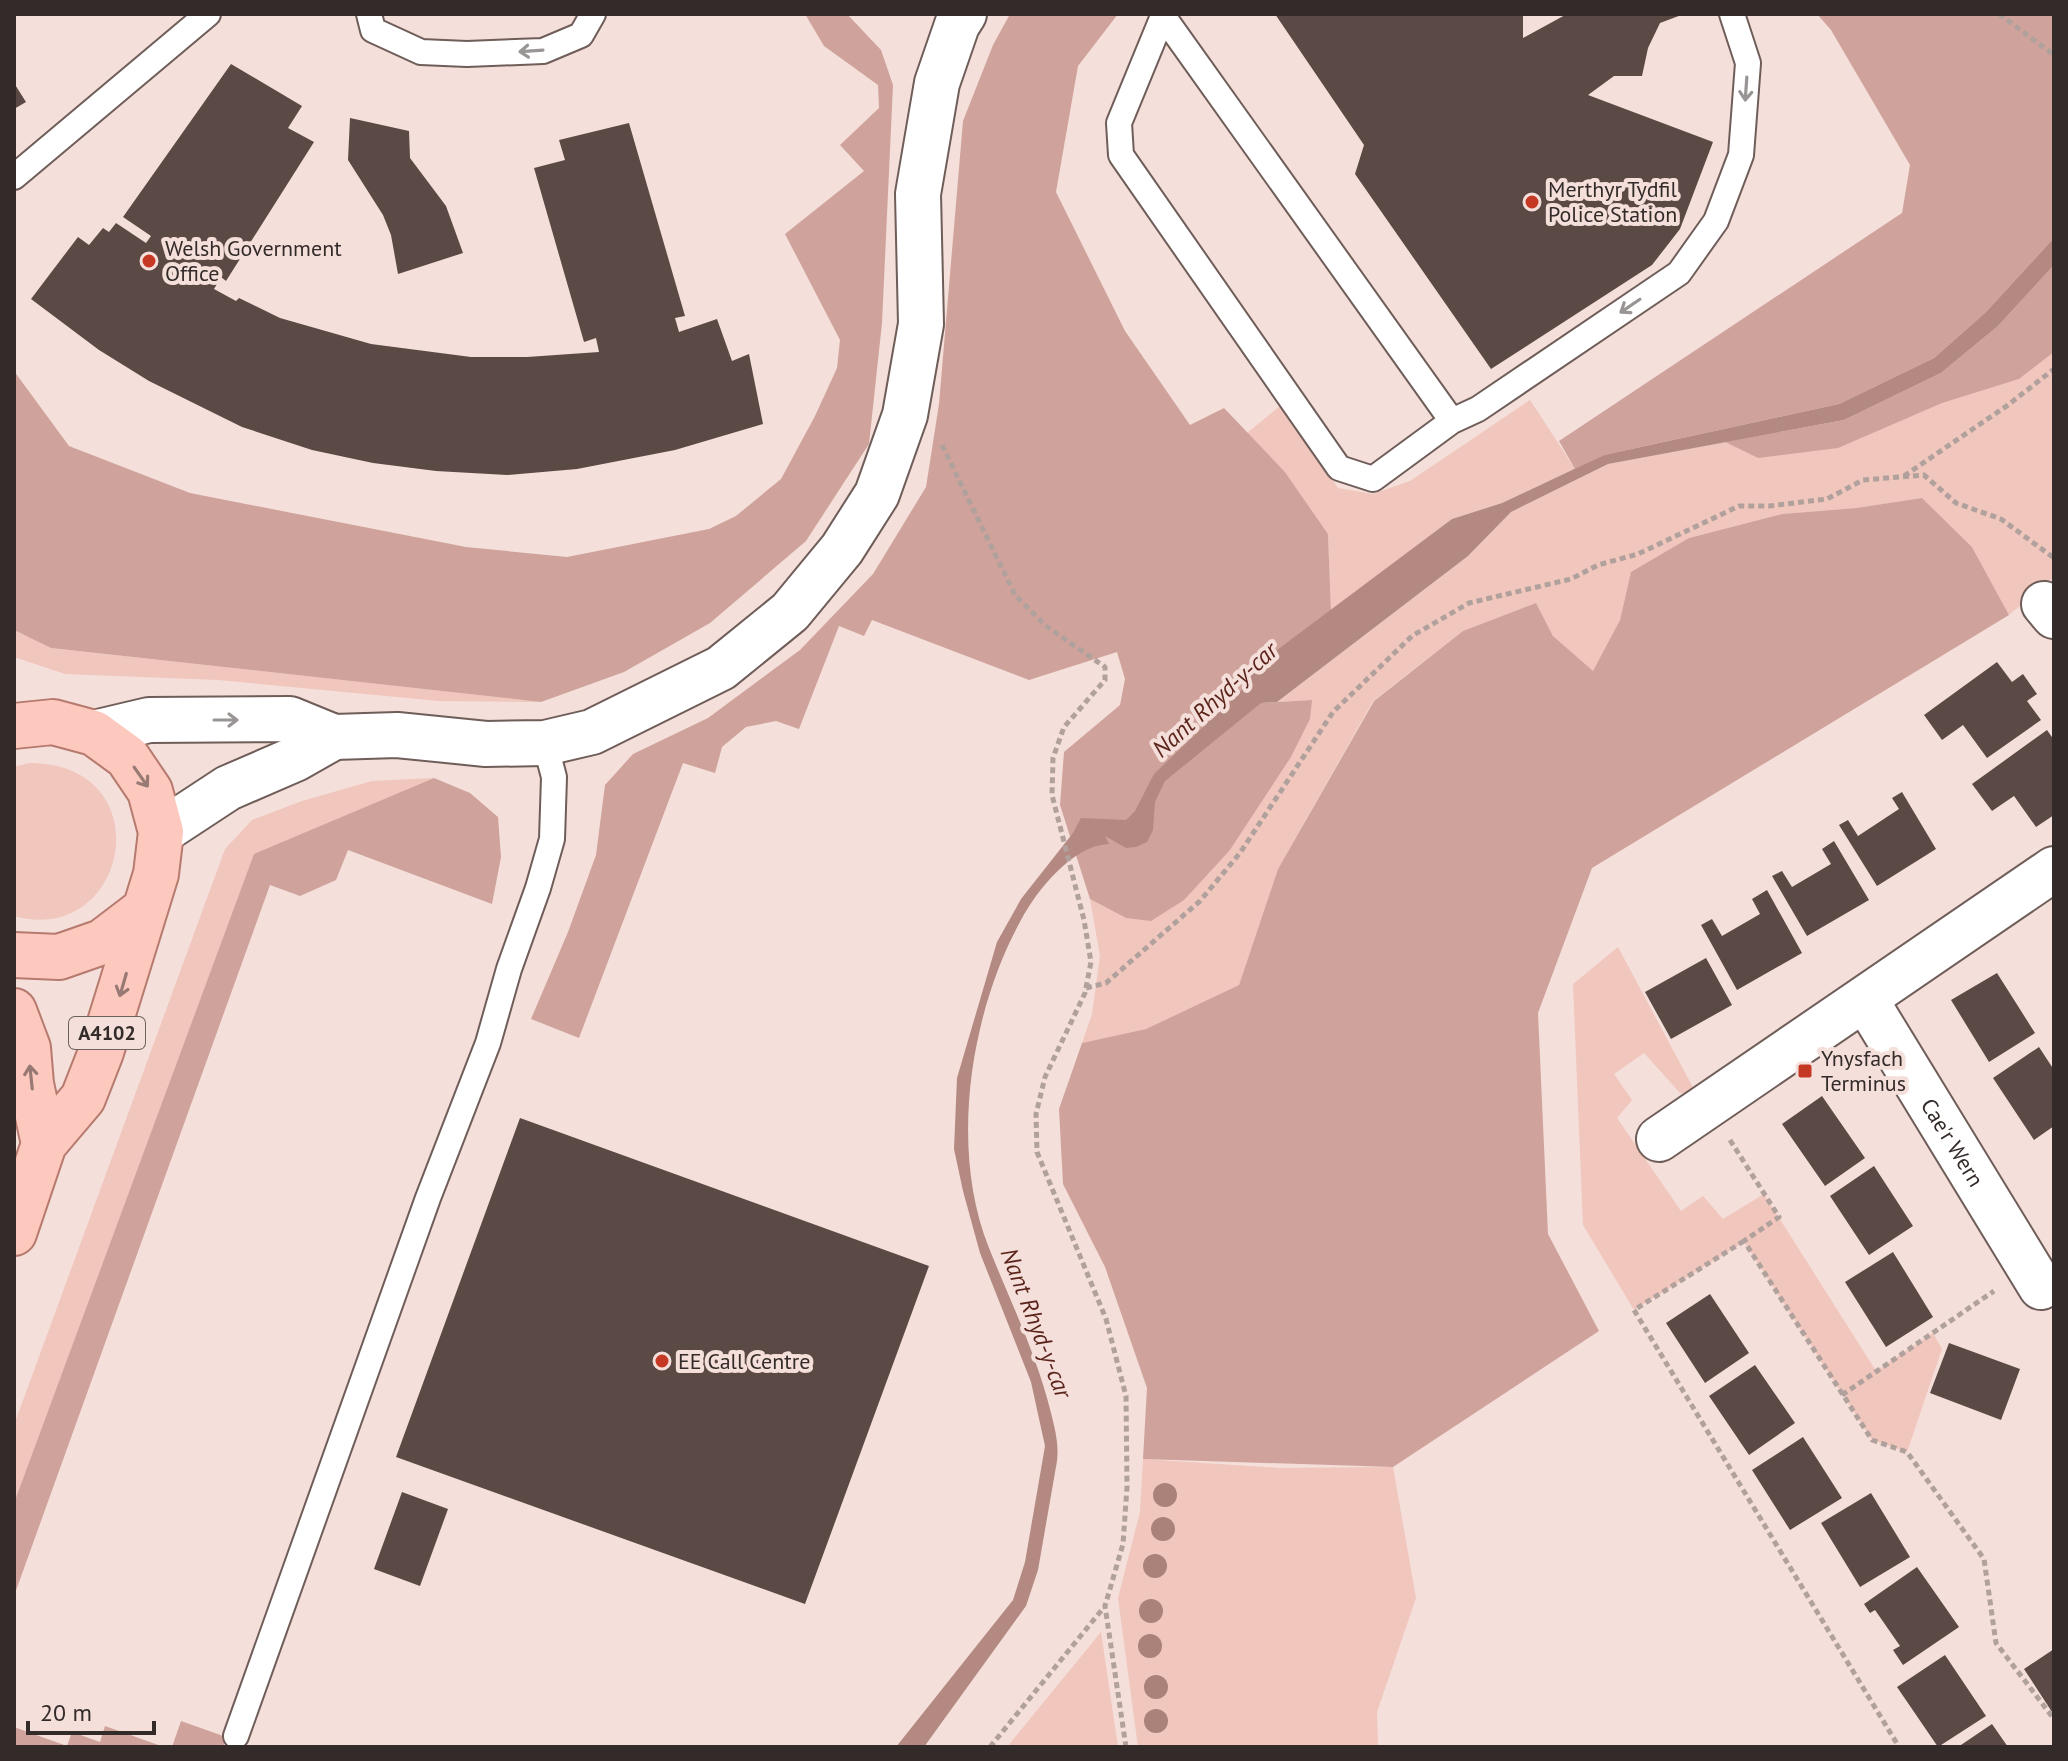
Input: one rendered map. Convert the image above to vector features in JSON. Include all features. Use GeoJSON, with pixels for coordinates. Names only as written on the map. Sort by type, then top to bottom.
{"type":"FeatureCollection","features":[{"type":"Feature","properties":{"kind":"main road"},"geometry":{"type":"LineString","coordinates":[[14,955],[59,957],[102,942],[144,910],[156,874],[161,832],[150,791],[127,757],[94,733],[53,722],[18,721]]}},
{"type":"Feature","properties":{"kind":"main road","name":"A4102"},"geometry":{"type":"LineString","coordinates":[[14,1233],[44,1144],[83,1098],[122,989],[144,910]]}},
{"type":"Feature","properties":{"kind":"main road"},"geometry":{"type":"LineString","coordinates":[[14,1011],[28,1048],[31,1084],[44,1144]]}},
{"type":"Feature","properties":{"kind":"street"},"geometry":{"type":"LineString","coordinates":[[94,733],[149,720],[290,719],[334,737],[397,735],[486,744],[545,743],[592,732],[721,668],[790,612],[842,549],[877,494],[905,415],[921,324],[918,194],[952,18]]}},
{"type":"Feature","properties":{"kind":"street"},"geometry":{"type":"LineString","coordinates":[[161,832],[228,788],[295,759],[334,737]]}},
{"type":"Feature","properties":{"kind":"street"},"geometry":{"type":"LineString","coordinates":[[1659,1139],[2054,869]]}},
{"type":"Feature","properties":{"kind":"street","name":"Cae'r Wern"},"geometry":{"type":"LineString","coordinates":[[1865,999],[2034,1277]]}},
{"type":"Feature","properties":{"kind":"lane"},"geometry":{"type":"LineString","coordinates":[[14,177],[208,14]]}},
{"type":"Feature","properties":{"kind":"lane"},"geometry":{"type":"LineString","coordinates":[[369,14],[373,30],[421,52],[467,54],[543,51],[581,35],[593,14]]}},
{"type":"Feature","properties":{"kind":"lane"},"geometry":{"type":"LineString","coordinates":[[1163,15],[1119,123],[1121,155],[1339,468],[1373,479],[1452,421],[1478,409],[1679,273],[1716,221],[1741,155],[1748,63],[1732,14]]}},
{"type":"Feature","properties":{"kind":"lane"},"geometry":{"type":"LineString","coordinates":[[1163,15],[1452,421]]}},
{"type":"Feature","properties":{"kind":"lane"},"geometry":{"type":"LineString","coordinates":[[236,1736],[428,1198],[488,1043],[509,969],[538,888],[552,839],[554,777],[545,743]]}},
{"type":"Feature","properties":{"kind":"path"},"geometry":{"type":"LineString","coordinates":[[1999,14],[2054,55]]}},
{"type":"Feature","properties":{"kind":"path"},"geometry":{"type":"LineString","coordinates":[[1903,477],[2008,405],[2054,369]]}},
{"type":"Feature","properties":{"kind":"path"},"geometry":{"type":"LineString","coordinates":[[905,415],[937,435],[1015,595],[1046,626],[1105,667],[1105,680],[1064,727],[1053,758],[1052,795],[1084,920],[1091,962],[1086,988],[1045,1077],[1036,1114],[1037,1152],[1106,1319],[1126,1396],[1127,1487],[1123,1544],[1105,1606],[990,1747]]}},
{"type":"Feature","properties":{"kind":"path"},"geometry":{"type":"LineString","coordinates":[[1086,988],[1106,983],[1200,901],[1240,853],[1333,712],[1412,636],[1469,603],[1571,579],[1598,565],[1638,554],[1739,506],[1827,499],[1863,480],[1924,475],[1956,503],[2001,519],[2054,558]]}},
{"type":"Feature","properties":{"kind":"path"},"geometry":{"type":"LineString","coordinates":[[1709,1106],[1779,1217],[1634,1310],[1899,1747]]}},
{"type":"Feature","properties":{"kind":"path"},"geometry":{"type":"LineString","coordinates":[[1744,1241],[1872,1440],[1907,1452],[1984,1559],[1996,1643],[2054,1719]]}},
{"type":"Feature","properties":{"kind":"path"},"geometry":{"type":"LineString","coordinates":[[1842,1395],[2034,1277]]}},
{"type":"Feature","properties":{"kind":"path"},"geometry":{"type":"LineString","coordinates":[[1105,1606],[1126,1747]]}},
{"type":"Feature","properties":{"kind":"shaded area"},"geometry":{"type":"Polygon","coordinates":[[[805,14],[847,14],[881,50],[893,85],[882,323],[869,444],[806,541],[710,623],[624,672],[541,702],[51,648],[14,630],[14,371],[69,446],[190,493],[466,547],[567,557],[709,529],[736,516],[781,479],[837,368],[840,340],[785,234],[864,171],[840,145],[879,108],[878,85],[824,46],[805,14]]]}},
{"type":"Feature","properties":{"kind":"shaded area"},"geometry":{"type":"Polygon","coordinates":[[[1010,14],[1118,14],[1078,66],[1056,192],[1125,331],[1190,425],[1224,408],[1285,472],[1328,534],[1331,611],[1253,668],[1261,703],[1312,700],[1310,719],[1291,757],[1230,850],[1184,900],[1151,921],[1126,918],[1090,899],[1060,805],[1064,752],[1120,705],[1125,679],[1117,652],[1029,680],[872,620],[864,636],[839,626],[799,729],[776,721],[746,727],[722,747],[715,773],[683,763],[579,1038],[531,1019],[596,855],[605,785],[633,754],[708,718],[800,650],[873,574],[926,487],[939,404],[963,121],[993,45],[1010,14]]]}},
{"type":"Feature","properties":{"kind":"shaded area"},"geometry":{"type":"Polygon","coordinates":[[[1817,14],[2054,14],[2054,238],[1986,312],[1934,358],[1839,404],[1604,455],[1575,469],[1559,441],[1902,213],[1910,165],[1831,30],[1817,14]]]}},
{"type":"Feature","properties":{"kind":"shaded area"},"geometry":{"type":"Polygon","coordinates":[[[2054,238],[2054,265],[1998,326],[1941,373],[1844,420],[1608,464],[1511,512],[1468,556],[1277,702],[1261,703],[1165,781],[1155,802],[1153,830],[1147,842],[1126,848],[1105,836],[1109,844],[1082,852],[1058,871],[1036,896],[1003,957],[989,996],[971,1081],[968,1125],[970,1168],[977,1209],[1045,1392],[1056,1437],[1057,1461],[1038,1570],[1026,1606],[924,1747],[896,1747],[1013,1600],[1025,1562],[1045,1446],[1031,1382],[980,1253],[963,1191],[954,1149],[957,1078],[997,942],[1021,899],[1073,833],[1081,818],[1126,820],[1135,811],[1154,774],[1246,686],[1253,668],[1452,519],[1502,503],[1604,455],[1839,404],[1934,358],[1986,312],[2054,238]]]}},
{"type":"Feature","properties":{"kind":"shaded area"},"geometry":{"type":"Polygon","coordinates":[[[2054,265],[2054,352],[2019,379],[1942,403],[1838,448],[1758,458],[1725,442],[1844,420],[1941,373],[1998,326],[2054,265]]]}},
{"type":"Feature","properties":{"kind":"shaded area"},"geometry":{"type":"Polygon","coordinates":[[[2054,352],[2054,580],[2009,615],[1972,547],[1922,498],[1856,508],[1782,514],[1689,538],[1631,573],[1620,620],[1593,672],[1553,636],[1536,603],[1463,631],[1373,701],[1278,869],[1239,985],[1146,1029],[1082,1043],[1092,1014],[1100,956],[1090,899],[1126,918],[1230,850],[1291,757],[1310,719],[1311,700],[1277,702],[1468,556],[1511,512],[1608,464],[1725,442],[1758,458],[2019,379],[2054,352]]]}},
{"type":"Feature","properties":{"kind":"shaded area"},"geometry":{"type":"Polygon","coordinates":[[[1530,400],[1575,469],[1502,503],[1452,519],[1331,611],[1328,534],[1285,472],[1247,433],[1280,406],[1338,488],[1373,494],[1410,481],[1530,400]]]}},
{"type":"Feature","properties":{"kind":"shaded area"},"geometry":{"type":"Polygon","coordinates":[[[1922,498],[1972,547],[2009,615],[1592,868],[1538,1013],[1548,1234],[1599,1331],[1393,1467],[1143,1459],[1147,1388],[1105,1267],[1063,1184],[1059,1109],[1082,1043],[1146,1029],[1239,985],[1278,869],[1374,701],[1463,631],[1536,603],[1553,636],[1593,671],[1620,620],[1631,572],[1689,538],[1782,514],[1856,508],[1922,498]]]}},
{"type":"Feature","properties":{"kind":"shaded area"},"geometry":{"type":"Polygon","coordinates":[[[14,630],[51,648],[541,702],[439,701],[218,680],[65,674],[14,657],[14,630]]]}},
{"type":"Feature","properties":{"kind":"shaded area"},"geometry":{"type":"Polygon","coordinates":[[[29,763],[72,771],[100,791],[114,820],[115,852],[105,882],[84,906],[53,919],[14,916],[14,767],[29,763]]]}},
{"type":"Feature","properties":{"kind":"shaded area"},"geometry":{"type":"Polygon","coordinates":[[[434,778],[254,855],[14,1503],[14,1425],[225,849],[252,820],[302,801],[372,781],[434,778]]]}},
{"type":"Feature","properties":{"kind":"shaded area"},"geometry":{"type":"Polygon","coordinates":[[[434,778],[470,793],[498,817],[501,857],[492,904],[348,850],[336,880],[300,896],[270,885],[14,1596],[14,1503],[254,854],[434,778]]]}},
{"type":"Feature","properties":{"kind":"shaded area"},"geometry":{"type":"Polygon","coordinates":[[[1618,947],[1697,1095],[1680,1093],[1644,1053],[1614,1074],[1632,1100],[1617,1118],[1681,1211],[1703,1196],[1723,1219],[1764,1194],[1876,1371],[1933,1333],[1942,1349],[1907,1452],[1872,1440],[1744,1242],[1634,1310],[1583,1225],[1573,984],[1618,947]]]}},
{"type":"Feature","properties":{"kind":"shaded area"},"geometry":{"type":"Polygon","coordinates":[[[1143,1459],[1281,1468],[1393,1467],[1416,1598],[1377,1712],[1378,1747],[1138,1747],[1118,1598],[1140,1512],[1143,1459]]]}},
{"type":"Feature","properties":{"kind":"shaded area"},"geometry":{"type":"Polygon","coordinates":[[[1101,1632],[1118,1747],[1007,1747],[1101,1632]]]}},
{"type":"Feature","properties":{"kind":"shaded area"},"geometry":{"type":"Polygon","coordinates":[[[181,1721],[226,1737],[223,1747],[172,1747],[181,1721]]]}},
{"type":"Feature","properties":{"kind":"shaded area"},"geometry":{"type":"Polygon","coordinates":[[[105,1726],[164,1747],[14,1747],[14,1727],[67,1746],[72,1732],[100,1742],[105,1726]]]}},
{"type":"Feature","properties":{"kind":"building","name":"Merthyr Tydfil Police Station"},"geometry":{"type":"Polygon","coordinates":[[[1275,14],[1523,14],[1523,38],[1567,14],[1684,14],[1660,23],[1648,48],[1642,76],[1614,76],[1588,95],[1713,142],[1680,229],[1652,265],[1491,369],[1355,174],[1364,145],[1275,14]]]}},
{"type":"Feature","properties":{"kind":"building","name":"Welsh Government Office"},"geometry":{"type":"Polygon","coordinates":[[[231,64],[302,106],[288,128],[314,142],[226,281],[221,277],[214,289],[280,318],[371,344],[471,357],[599,352],[596,338],[584,342],[534,168],[565,160],[559,140],[629,123],[685,316],[675,318],[679,332],[717,319],[732,361],[749,354],[763,424],[675,450],[577,469],[507,475],[436,471],[373,463],[312,450],[242,427],[149,381],[99,350],[31,299],[78,237],[89,245],[103,228],[109,232],[116,223],[146,243],[151,236],[123,217],[231,64]]]}},
{"type":"Feature","properties":{"kind":"building"},"geometry":{"type":"Polygon","coordinates":[[[14,83],[26,102],[14,109],[14,83]]]}},
{"type":"Feature","properties":{"kind":"building"},"geometry":{"type":"Polygon","coordinates":[[[350,118],[409,131],[410,158],[446,206],[463,253],[398,274],[391,235],[383,215],[348,160],[350,118]]]}},
{"type":"Feature","properties":{"kind":"building"},"geometry":{"type":"Polygon","coordinates":[[[1997,662],[2012,682],[2023,674],[2037,694],[2027,701],[2041,720],[1987,758],[1963,725],[1942,740],[1924,715],[1997,662]]]}},
{"type":"Feature","properties":{"kind":"building"},"geometry":{"type":"Polygon","coordinates":[[[2047,730],[2054,740],[2054,815],[2036,827],[2014,796],[1992,811],[1972,784],[2047,730]]]}},
{"type":"Feature","properties":{"kind":"building"},"geometry":{"type":"Polygon","coordinates":[[[1902,792],[1936,849],[1877,886],[1839,825],[1848,820],[1858,836],[1899,809],[1892,798],[1902,792]]]}},
{"type":"Feature","properties":{"kind":"building"},"geometry":{"type":"Polygon","coordinates":[[[1834,841],[1869,900],[1807,936],[1772,876],[1782,871],[1792,887],[1831,864],[1822,849],[1834,841]]]}},
{"type":"Feature","properties":{"kind":"building"},"geometry":{"type":"Polygon","coordinates":[[[1767,890],[1802,953],[1737,990],[1701,925],[1712,919],[1722,936],[1760,914],[1752,899],[1767,890]]]}},
{"type":"Feature","properties":{"kind":"building"},"geometry":{"type":"Polygon","coordinates":[[[1706,958],[1732,1005],[1671,1039],[1645,992],[1706,958]]]}},
{"type":"Feature","properties":{"kind":"building"},"geometry":{"type":"Polygon","coordinates":[[[1997,973],[2035,1033],[1989,1062],[1951,1000],[1997,973]]]}},
{"type":"Feature","properties":{"kind":"building"},"geometry":{"type":"Polygon","coordinates":[[[2039,1047],[2054,1070],[2054,1126],[2034,1140],[1993,1078],[2039,1047]]]}},
{"type":"Feature","properties":{"kind":"building"},"geometry":{"type":"Polygon","coordinates":[[[1822,1096],[1865,1158],[1825,1186],[1782,1124],[1822,1096]]]}},
{"type":"Feature","properties":{"kind":"building","name":"EE Call Centre"},"geometry":{"type":"Polygon","coordinates":[[[520,1118],[929,1266],[805,1604],[396,1457],[520,1118]]]}},
{"type":"Feature","properties":{"kind":"building"},"geometry":{"type":"Polygon","coordinates":[[[1874,1166],[1913,1226],[1869,1255],[1830,1196],[1874,1166]]]}},
{"type":"Feature","properties":{"kind":"building"},"geometry":{"type":"Polygon","coordinates":[[[1893,1252],[1933,1317],[1886,1347],[1845,1282],[1893,1252]]]}},
{"type":"Feature","properties":{"kind":"building"},"geometry":{"type":"Polygon","coordinates":[[[1710,1294],[1749,1353],[1705,1383],[1666,1323],[1710,1294]]]}},
{"type":"Feature","properties":{"kind":"building"},"geometry":{"type":"Polygon","coordinates":[[[1949,1343],[2020,1369],[2001,1420],[1930,1393],[1949,1343]]]}},
{"type":"Feature","properties":{"kind":"building"},"geometry":{"type":"Polygon","coordinates":[[[1755,1365],[1795,1423],[1749,1455],[1709,1396],[1755,1365]]]}},
{"type":"Feature","properties":{"kind":"building"},"geometry":{"type":"Polygon","coordinates":[[[1803,1437],[1842,1498],[1790,1530],[1752,1470],[1803,1437]]]}},
{"type":"Feature","properties":{"kind":"building"},"geometry":{"type":"Polygon","coordinates":[[[402,1492],[448,1509],[420,1586],[374,1569],[402,1492]]]}},
{"type":"Feature","properties":{"kind":"building"},"geometry":{"type":"Polygon","coordinates":[[[1871,1493],[1910,1557],[1860,1587],[1821,1523],[1871,1493]]]}},
{"type":"Feature","properties":{"kind":"building"},"geometry":{"type":"Polygon","coordinates":[[[1917,1567],[1959,1627],[1903,1665],[1893,1650],[1900,1646],[1875,1610],[1870,1613],[1864,1604],[1917,1567]]]}},
{"type":"Feature","properties":{"kind":"building"},"geometry":{"type":"Polygon","coordinates":[[[2054,1649],[2054,1715],[2024,1669],[2054,1649]]]}},
{"type":"Feature","properties":{"kind":"building"},"geometry":{"type":"Polygon","coordinates":[[[1945,1655],[1986,1716],[1938,1747],[1897,1687],[1945,1655]]]}},
{"type":"Feature","properties":{"kind":"building"},"geometry":{"type":"Polygon","coordinates":[[[1992,1724],[2008,1747],[1958,1747],[1992,1724]]]}},
{"type":"Feature","properties":{"kind":"place","name":"Merthyr Tydfil Police Station"},"geometry":{"type":"Point","coordinates":[1532,202]}},
{"type":"Feature","properties":{"kind":"place","name":"Welsh Government Office"},"geometry":{"type":"Point","coordinates":[149,261]}},
{"type":"Feature","properties":{"kind":"place","name":"Ynysfach Terminus"},"geometry":{"type":"Point","coordinates":[1805,1071]}},
{"type":"Feature","properties":{"kind":"place","name":"EE Call Centre"},"geometry":{"type":"Point","coordinates":[662,1361]}},
{"type":"Feature","properties":{"kind":"water label","name":"Nant Rhyd-y-car"},"geometry":{"type":"Point","coordinates":[1215,700]}},
{"type":"Feature","properties":{"kind":"water label","name":"Nant Rhyd-y-car"},"geometry":{"type":"Point","coordinates":[1036,1323]}}]}
